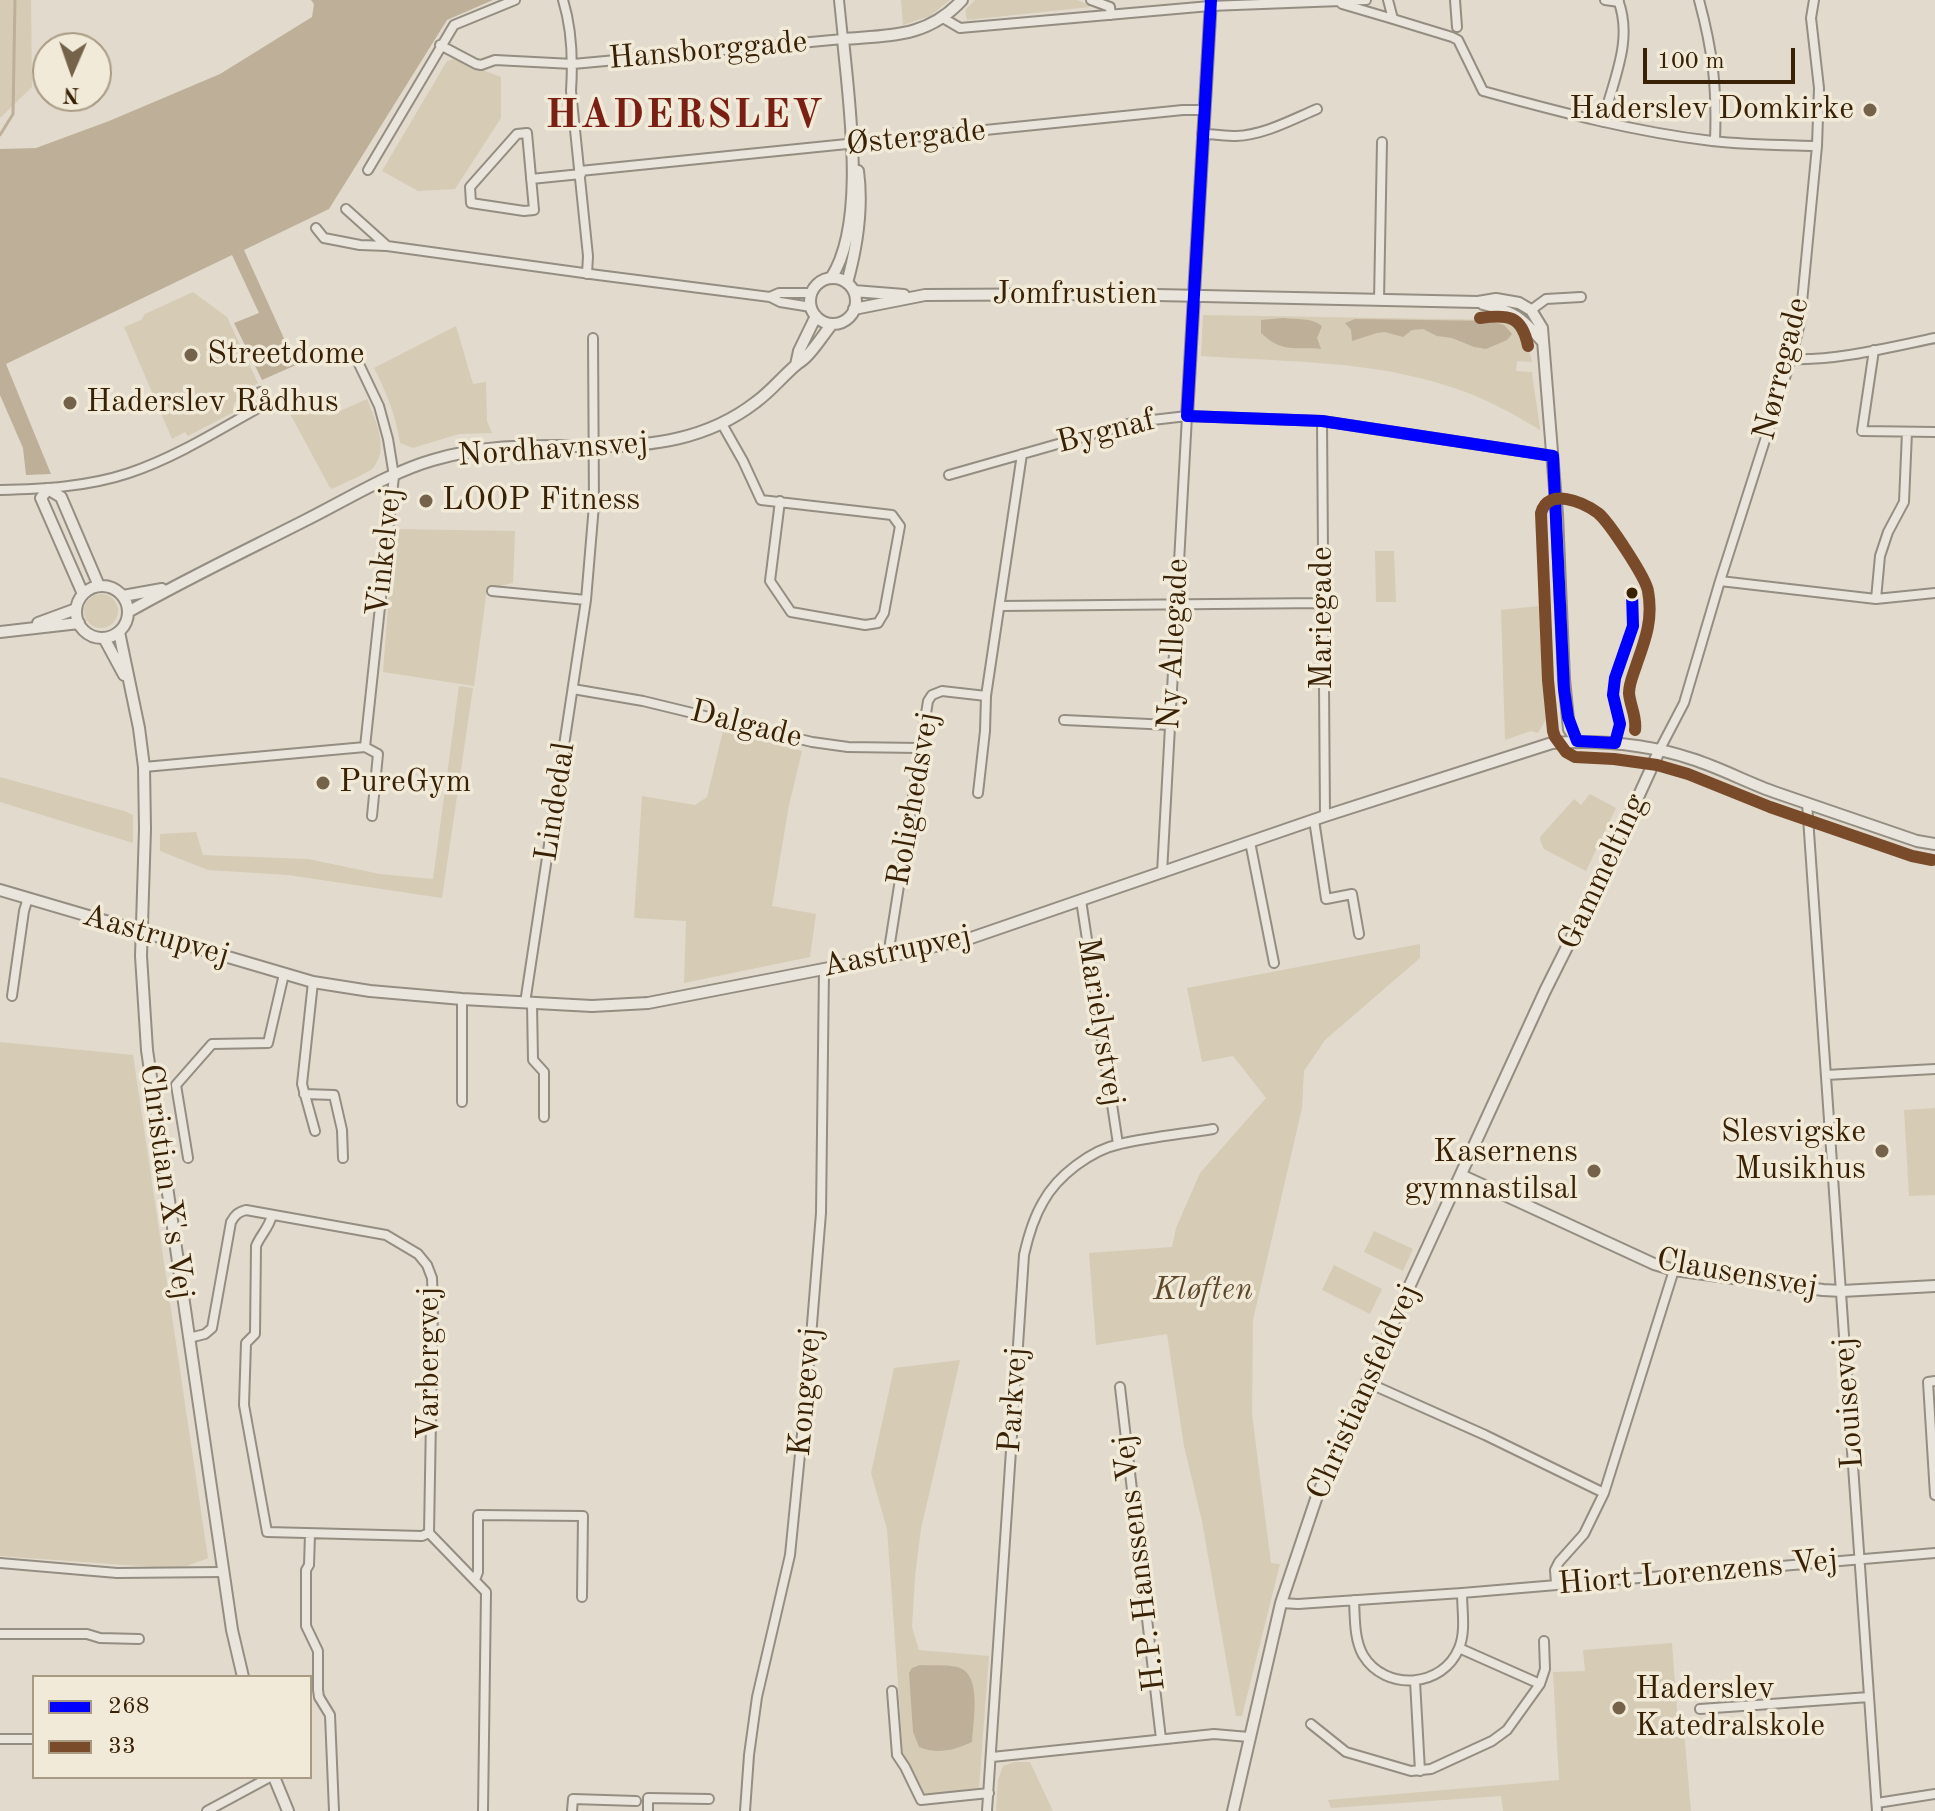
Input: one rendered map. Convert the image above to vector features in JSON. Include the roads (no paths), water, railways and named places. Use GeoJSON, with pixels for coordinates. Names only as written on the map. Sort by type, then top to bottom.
{"type":"FeatureCollection","features":[{"type":"Feature","properties":{"kind":"street"},"geometry":{"type":"LineString","coordinates":[[368,170],[454,25],[515,0]]}},
{"type":"Feature","properties":{"kind":"street"},"geometry":{"type":"LineString","coordinates":[[563,0],[573,64],[571,91],[581,172],[587,274]]}},
{"type":"Feature","properties":{"kind":"street"},"geometry":{"type":"LineString","coordinates":[[831,278],[840,264],[848,227],[853,150],[839,0]]}},
{"type":"Feature","properties":{"kind":"street"},"geometry":{"type":"LineString","coordinates":[[843,39],[920,30],[943,18],[962,0]]}},
{"type":"Feature","properties":{"kind":"street"},"geometry":{"type":"LineString","coordinates":[[1091,0],[1110,7]]}},
{"type":"Feature","properties":{"kind":"street"},"geometry":{"type":"LineString","coordinates":[[943,18],[960,28],[1110,7],[1366,0]]}},
{"type":"Feature","properties":{"kind":"street"},"geometry":{"type":"LineString","coordinates":[[1388,0],[1393,19]]}},
{"type":"Feature","properties":{"kind":"street"},"geometry":{"type":"LineString","coordinates":[[1455,0],[1457,27]]}},
{"type":"Feature","properties":{"kind":"street"},"geometry":{"type":"LineString","coordinates":[[1603,122],[1622,56],[1624,26],[1620,1],[1605,0]]}},
{"type":"Feature","properties":{"kind":"street"},"geometry":{"type":"LineString","coordinates":[[1699,0],[1713,58],[1715,141]]}},
{"type":"Feature","properties":{"kind":"street","name":"Nørregade"},"geometry":{"type":"LineString","coordinates":[[1696,663],[1800,323],[1817,146],[1819,88],[1811,18],[1814,0]]}},
{"type":"Feature","properties":{"kind":"street"},"geometry":{"type":"LineString","coordinates":[[1333,1],[1458,40],[1483,91],[1654,132],[1715,141],[1817,146]]}},
{"type":"Feature","properties":{"kind":"street"},"geometry":{"type":"LineString","coordinates":[[1187,416],[1211,3]]}},
{"type":"Feature","properties":{"kind":"street","name":"Hansborggade"},"geometry":{"type":"LineString","coordinates":[[440,45],[481,65],[495,60],[573,64],[843,39]]}},
{"type":"Feature","properties":{"kind":"street"},"geometry":{"type":"LineString","coordinates":[[1202,134],[1237,136],[1255,133],[1317,109]]}},
{"type":"Feature","properties":{"kind":"street","name":"Østergade"},"geometry":{"type":"LineString","coordinates":[[531,179],[581,172],[853,150],[1204,110]]}},
{"type":"Feature","properties":{"kind":"street"},"geometry":{"type":"LineString","coordinates":[[527,133],[531,179],[534,210],[471,203],[470,187],[517,134],[527,133]]}},
{"type":"Feature","properties":{"kind":"street"},"geometry":{"type":"LineString","coordinates":[[1379,300],[1382,142]]}},
{"type":"Feature","properties":{"kind":"street"},"geometry":{"type":"LineString","coordinates":[[850,287],[861,192],[853,150]]}},
{"type":"Feature","properties":{"kind":"street"},"geometry":{"type":"LineString","coordinates":[[346,209],[387,246]]}},
{"type":"Feature","properties":{"kind":"street"},"geometry":{"type":"LineString","coordinates":[[316,228],[324,238],[360,245],[387,246],[770,297],[813,311]]}},
{"type":"Feature","properties":{"kind":"street"},"geometry":{"type":"LineString","coordinates":[[831,278],[842,280],[850,287],[855,297],[854,309],[846,320],[832,324],[820,320],[813,311],[812,293],[819,283],[831,278]]}},
{"type":"Feature","properties":{"kind":"street","name":"Jomfrustien"},"geometry":{"type":"LineString","coordinates":[[850,287],[914,296],[1111,294],[1478,302],[1496,299],[1519,303],[1531,310]]}},
{"type":"Feature","properties":{"kind":"street"},"geometry":{"type":"LineString","coordinates":[[770,297],[779,293],[812,293]]}},
{"type":"Feature","properties":{"kind":"street","name":"Jomfrustien"},"geometry":{"type":"LineString","coordinates":[[854,309],[914,296]]}},
{"type":"Feature","properties":{"kind":"street"},"geometry":{"type":"LineString","coordinates":[[1577,741],[1569,729],[1564,679],[1557,514],[1544,343],[1542,328],[1531,310],[1546,299],[1581,297]]}},
{"type":"Feature","properties":{"kind":"street","name":"Jomfrustien"},"geometry":{"type":"LineString","coordinates":[[1478,302],[1513,313],[1544,343]]}},
{"type":"Feature","properties":{"kind":"street","name":"Nordhavnsvej"},"geometry":{"type":"LineString","coordinates":[[796,365],[813,311]]}},
{"type":"Feature","properties":{"kind":"street","name":"Nordhavnsvej"},"geometry":{"type":"LineString","coordinates":[[128,612],[172,587],[429,461],[466,451],[499,447],[636,446],[691,436],[722,424],[775,387],[805,358],[832,324]]}},
{"type":"Feature","properties":{"kind":"street","name":"Lindedal"},"geometry":{"type":"LineString","coordinates":[[529,1003],[586,600],[593,517],[593,338]]}},
{"type":"Feature","properties":{"kind":"street"},"geometry":{"type":"LineString","coordinates":[[1791,359],[1808,360],[1935,338]]}},
{"type":"Feature","properties":{"kind":"street"},"geometry":{"type":"LineString","coordinates":[[1874,350],[1862,431],[1935,432]]}},
{"type":"Feature","properties":{"kind":"street","name":"Vinkelvej"},"geometry":{"type":"LineString","coordinates":[[358,362],[379,406],[394,476],[365,747],[378,754],[372,816]]}},
{"type":"Feature","properties":{"kind":"street"},"geometry":{"type":"LineString","coordinates":[[0,490],[48,489],[128,473],[163,459],[267,403],[260,392]]}},
{"type":"Feature","properties":{"kind":"street","name":"Bygnaf"},"geometry":{"type":"LineString","coordinates":[[949,475],[1135,422],[1187,416],[1322,421],[1553,456]]}},
{"type":"Feature","properties":{"kind":"street","name":"Ny Allegade"},"geometry":{"type":"LineString","coordinates":[[1162,873],[1187,416]]}},
{"type":"Feature","properties":{"kind":"street","name":"Mariegade"},"geometry":{"type":"LineString","coordinates":[[1320,818],[1322,421]]}},
{"type":"Feature","properties":{"kind":"street"},"geometry":{"type":"LineString","coordinates":[[722,424],[761,500],[780,501],[892,515],[900,526],[884,613],[878,623],[865,625],[791,612],[770,581],[780,501]]}},
{"type":"Feature","properties":{"kind":"street"},"geometry":{"type":"LineString","coordinates":[[1876,599],[1880,556],[1888,532],[1904,502],[1907,432]]}},
{"type":"Feature","properties":{"kind":"street","name":"Rolighedsvej"},"geometry":{"type":"LineString","coordinates":[[978,793],[986,696],[1022,454]]}},
{"type":"Feature","properties":{"kind":"street"},"geometry":{"type":"LineString","coordinates":[[48,489],[61,497],[99,586]]}},
{"type":"Feature","properties":{"kind":"street"},"geometry":{"type":"LineString","coordinates":[[48,489],[41,498],[83,594]]}},
{"type":"Feature","properties":{"kind":"street"},"geometry":{"type":"LineString","coordinates":[[1720,581],[1876,599],[1935,593]]}},
{"type":"Feature","properties":{"kind":"street"},"geometry":{"type":"LineString","coordinates":[[99,586],[113,588],[123,596],[128,612],[119,632],[104,638],[88,634],[79,623],[76,609],[83,594],[99,586]]}},
{"type":"Feature","properties":{"kind":"street","name":"Nordhavnsvej"},"geometry":{"type":"LineString","coordinates":[[123,596],[172,587]]}},
{"type":"Feature","properties":{"kind":"street"},"geometry":{"type":"LineString","coordinates":[[492,591],[586,600]]}},
{"type":"Feature","properties":{"kind":"street"},"geometry":{"type":"LineString","coordinates":[[1000,606],[1323,603]]}},
{"type":"Feature","properties":{"kind":"street"},"geometry":{"type":"LineString","coordinates":[[25,628],[76,609]]}},
{"type":"Feature","properties":{"kind":"street"},"geometry":{"type":"LineString","coordinates":[[0,632],[79,623]]}},
{"type":"Feature","properties":{"kind":"street","name":"Christian X's Vej"},"geometry":{"type":"LineString","coordinates":[[119,632],[144,767],[141,956],[147,1050],[232,1630],[243,1675]]}},
{"type":"Feature","properties":{"kind":"street","name":"Christian X's Vej"},"geometry":{"type":"LineString","coordinates":[[104,638],[129,684]]}},
{"type":"Feature","properties":{"kind":"street","name":"Gammelting"},"geometry":{"type":"LineString","coordinates":[[1545,991],[1684,703],[1696,663]]}},
{"type":"Feature","properties":{"kind":"street","name":"Dalgade"},"geometry":{"type":"LineString","coordinates":[[573,689],[643,701],[812,742],[848,747],[920,748]]}},
{"type":"Feature","properties":{"kind":"street","name":"Rolighedsvej"},"geometry":{"type":"LineString","coordinates":[[891,956],[890,943],[928,701],[932,695],[942,691],[986,696]]}},
{"type":"Feature","properties":{"kind":"street"},"geometry":{"type":"LineString","coordinates":[[1064,720],[1170,725]]}},
{"type":"Feature","properties":{"kind":"street","name":"Aastrupvej"},"geometry":{"type":"LineString","coordinates":[[0,890],[313,982],[370,991],[462,999],[592,1006],[648,1003],[971,938],[1320,818],[1552,743],[1615,743],[1660,749],[1775,792],[1917,841],[1935,844]]}},
{"type":"Feature","properties":{"kind":"street"},"geometry":{"type":"LineString","coordinates":[[144,767],[365,747]]}},
{"type":"Feature","properties":{"kind":"street","name":"Louisevej"},"geometry":{"type":"LineString","coordinates":[[1807,803],[1877,1807]]}},
{"type":"Feature","properties":{"kind":"street"},"geometry":{"type":"LineString","coordinates":[[1320,818],[1326,899],[1352,894],[1359,934]]}},
{"type":"Feature","properties":{"kind":"street"},"geometry":{"type":"LineString","coordinates":[[1250,842],[1274,963]]}},
{"type":"Feature","properties":{"kind":"street"},"geometry":{"type":"LineString","coordinates":[[12,996],[28,898]]}},
{"type":"Feature","properties":{"kind":"street","name":"Marielystvej"},"geometry":{"type":"LineString","coordinates":[[1081,900],[1118,1144]]}},
{"type":"Feature","properties":{"kind":"street","name":"Kongevej"},"geometry":{"type":"LineString","coordinates":[[745,1811],[757,1697],[790,1555],[808,1374],[821,1213],[824,969]]}},
{"type":"Feature","properties":{"kind":"street"},"geometry":{"type":"LineString","coordinates":[[188,1158],[176,1085],[212,1044],[268,1043],[284,974]]}},
{"type":"Feature","properties":{"kind":"street"},"geometry":{"type":"LineString","coordinates":[[313,982],[302,1084],[315,1131]]}},
{"type":"Feature","properties":{"kind":"street","name":"Christiansfeldvej"},"geometry":{"type":"LineString","coordinates":[[1233,1811],[1281,1603],[1317,1496],[1545,991]]}},
{"type":"Feature","properties":{"kind":"street"},"geometry":{"type":"LineString","coordinates":[[462,999],[462,1102]]}},
{"type":"Feature","properties":{"kind":"street"},"geometry":{"type":"LineString","coordinates":[[529,1003],[533,1060],[544,1072],[544,1117]]}},
{"type":"Feature","properties":{"kind":"street"},"geometry":{"type":"LineString","coordinates":[[1826,1075],[1935,1069]]}},
{"type":"Feature","properties":{"kind":"street"},"geometry":{"type":"LineString","coordinates":[[304,1094],[334,1095],[342,1130],[343,1158]]}},
{"type":"Feature","properties":{"kind":"street","name":"Parkvej"},"geometry":{"type":"LineString","coordinates":[[987,1811],[1024,1255],[1030,1230],[1044,1200],[1066,1175],[1093,1154],[1118,1144],[1213,1129]]}},
{"type":"Feature","properties":{"kind":"street","name":"Clausensvej"},"geometry":{"type":"LineString","coordinates":[[1461,1175],[1654,1264],[1674,1270],[1842,1291],[1935,1286]]}},
{"type":"Feature","properties":{"kind":"street","name":"Varbergvej"},"geometry":{"type":"LineString","coordinates":[[189,1338],[205,1334],[212,1328],[231,1222],[246,1210],[386,1235],[418,1254],[432,1278],[429,1533]]}},
{"type":"Feature","properties":{"kind":"street"},"geometry":{"type":"LineString","coordinates":[[272,1215],[270,1225],[256,1246],[255,1334],[246,1343],[244,1405],[267,1532],[422,1536],[429,1533],[486,1592],[483,1811]]}},
{"type":"Feature","properties":{"kind":"street"},"geometry":{"type":"LineString","coordinates":[[1556,1584],[1555,1570],[1559,1562],[1584,1534],[1604,1493],[1674,1270]]}},
{"type":"Feature","properties":{"kind":"street"},"geometry":{"type":"LineString","coordinates":[[1935,1381],[1928,1382],[1935,1495]]}},
{"type":"Feature","properties":{"kind":"street"},"geometry":{"type":"LineString","coordinates":[[1366,1382],[1604,1493]]}},
{"type":"Feature","properties":{"kind":"street","name":"H.P. Hanssens Vej"},"geometry":{"type":"LineString","coordinates":[[1120,1387],[1161,1739]]}},
{"type":"Feature","properties":{"kind":"street"},"geometry":{"type":"LineString","coordinates":[[475,1580],[478,1572],[478,1515],[583,1516],[582,1597]]}},
{"type":"Feature","properties":{"kind":"street"},"geometry":{"type":"LineString","coordinates":[[310,1534],[309,1565],[306,1570],[306,1626],[318,1651],[319,1697],[330,1715],[334,1811]]}},
{"type":"Feature","properties":{"kind":"street","name":"Hiort Lorenzens Vej"},"geometry":{"type":"LineString","coordinates":[[1281,1603],[1462,1593],[1935,1553]]}},
{"type":"Feature","properties":{"kind":"street"},"geometry":{"type":"LineString","coordinates":[[0,1563],[117,1573],[224,1572]]}},
{"type":"Feature","properties":{"kind":"street"},"geometry":{"type":"LineString","coordinates":[[1354,1600],[1357,1641],[1363,1655],[1383,1674],[1399,1681],[1415,1681],[1429,1678],[1445,1668],[1459,1648],[1463,1635],[1462,1593]]}},
{"type":"Feature","properties":{"kind":"street"},"geometry":{"type":"LineString","coordinates":[[0,1634],[87,1634],[100,1638],[139,1639]]}},
{"type":"Feature","properties":{"kind":"street","name":"Hiort Lorenzens Vej"},"geometry":{"type":"LineString","coordinates":[[1420,1771],[1431,1769],[1507,1730],[1540,1684],[1545,1669],[1544,1641]]}},
{"type":"Feature","properties":{"kind":"street"},"geometry":{"type":"LineString","coordinates":[[1459,1648],[1540,1684]]}},
{"type":"Feature","properties":{"kind":"street"},"geometry":{"type":"LineString","coordinates":[[1311,1724],[1346,1752],[1420,1771],[1415,1681]]}},
{"type":"Feature","properties":{"kind":"street"},"geometry":{"type":"LineString","coordinates":[[892,1691],[897,1755],[921,1800],[989,1793]]}},
{"type":"Feature","properties":{"kind":"street"},"geometry":{"type":"LineString","coordinates":[[1700,1709],[1869,1697]]}},
{"type":"Feature","properties":{"kind":"street"},"geometry":{"type":"LineString","coordinates":[[992,1757],[1214,1734],[1249,1737]]}},
{"type":"Feature","properties":{"kind":"street"},"geometry":{"type":"LineString","coordinates":[[0,1739],[32,1739]]}},
{"type":"Feature","properties":{"kind":"street"},"geometry":{"type":"LineString","coordinates":[[207,1811],[268,1779]]}},
{"type":"Feature","properties":{"kind":"street"},"geometry":{"type":"LineString","coordinates":[[273,1779],[288,1811]]}},
{"type":"Feature","properties":{"kind":"street"},"geometry":{"type":"LineString","coordinates":[[1877,1807],[1935,1794]]}},
{"type":"Feature","properties":{"kind":"street"},"geometry":{"type":"LineString","coordinates":[[648,1811],[648,1798],[709,1799]]}},
{"type":"Feature","properties":{"kind":"street"},"geometry":{"type":"LineString","coordinates":[[572,1811],[573,1799],[636,1801]]}},
{"type":"Feature","properties":{"kind":"waterway"},"geometry":{"type":"LineString","coordinates":[[0,135],[13,114],[15,0]]}},
{"type":"Feature","properties":{"kind":"place","name":"Haderslev Domkirke"},"geometry":{"type":"Point","coordinates":[1870,110]}},
{"type":"Feature","properties":{"kind":"place","name":"Streetdome"},"geometry":{"type":"Point","coordinates":[191,355]}},
{"type":"Feature","properties":{"kind":"place","name":"Haderslev Rådhus"},"geometry":{"type":"Point","coordinates":[70,403]}},
{"type":"Feature","properties":{"kind":"place","name":"LOOP Fitness"},"geometry":{"type":"Point","coordinates":[426,501]}},
{"type":"Feature","properties":{"kind":"place","name":"PureGym"},"geometry":{"type":"Point","coordinates":[323,783]}},
{"type":"Feature","properties":{"kind":"place","name":"Slesvigske Musikhus"},"geometry":{"type":"Point","coordinates":[1882,1151]}},
{"type":"Feature","properties":{"kind":"place","name":"Kasernens gymnastilsal"},"geometry":{"type":"Point","coordinates":[1594,1171]}},
{"type":"Feature","properties":{"kind":"place","name":"Haderslev Katedralskole"},"geometry":{"type":"Point","coordinates":[1619,1708]}},
{"type":"Feature","properties":{"kind":"district","name":"HADERSLEV"},"geometry":{"type":"Point","coordinates":[685,117]}},
{"type":"Feature","properties":{"kind":"park label","name":"Kløften"},"geometry":{"type":"Point","coordinates":[1203,1291]}}]}
